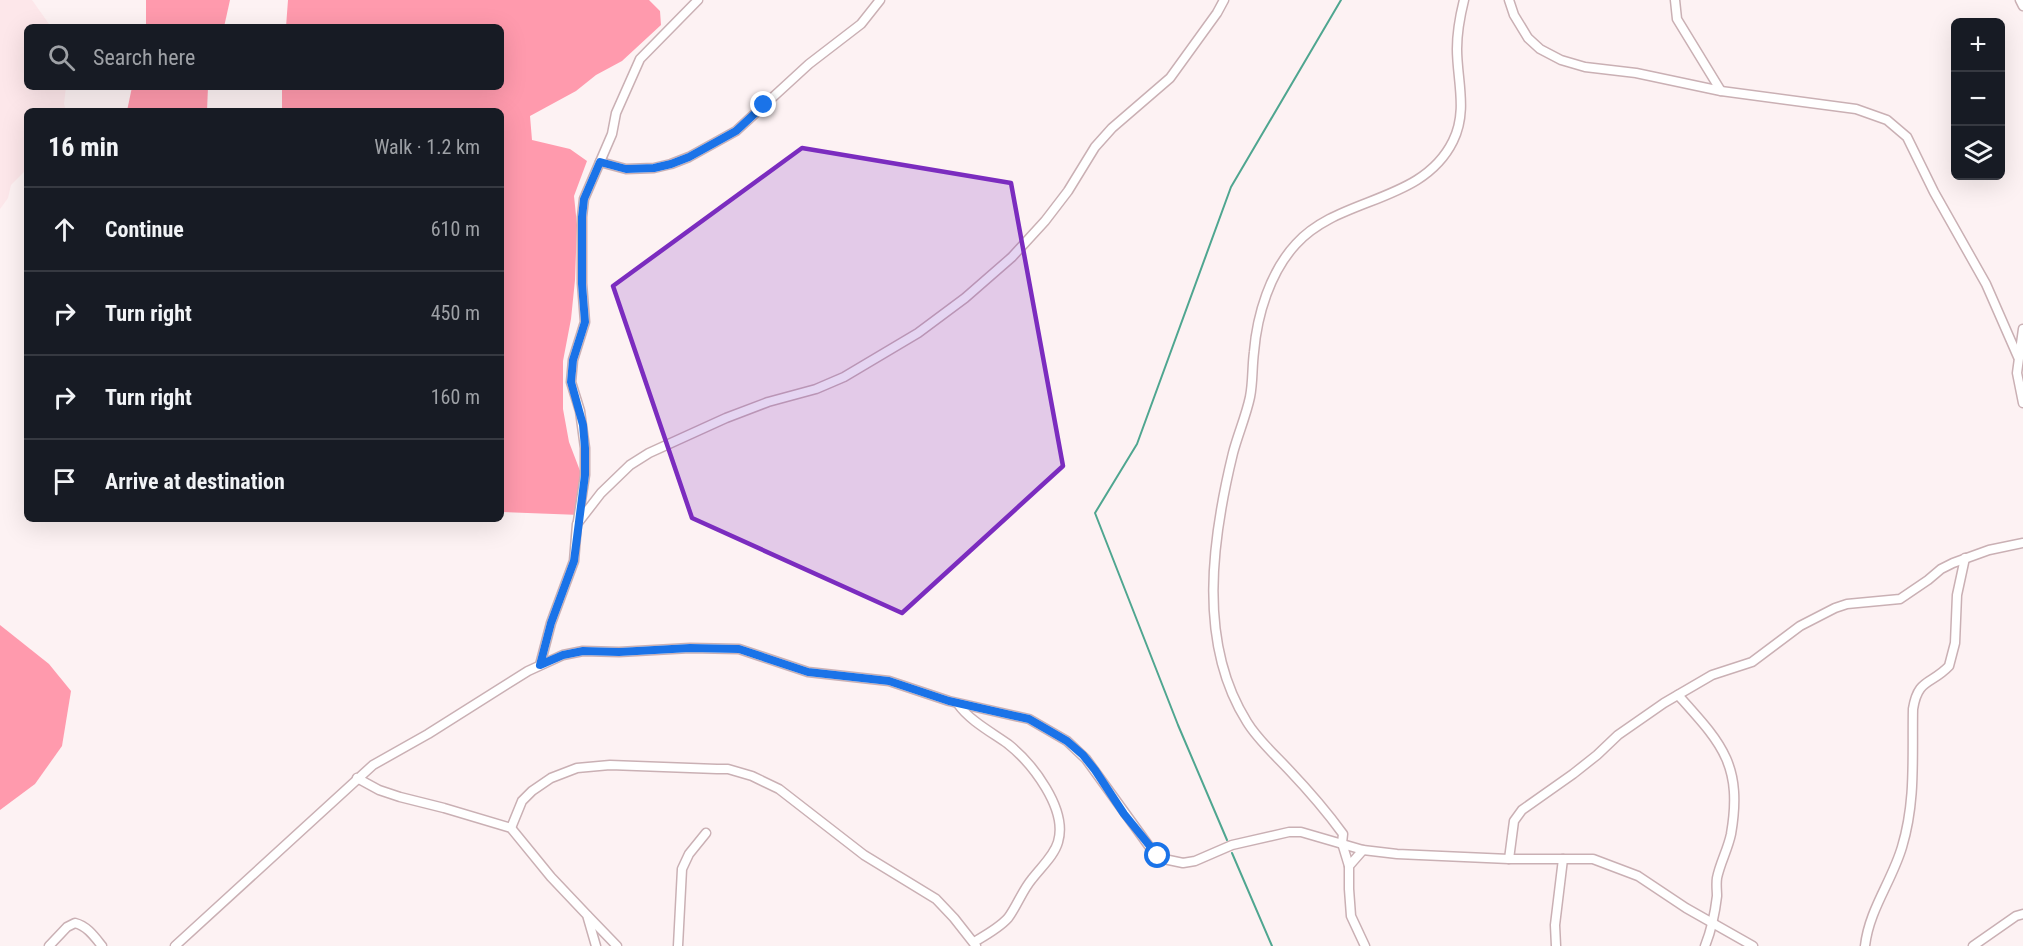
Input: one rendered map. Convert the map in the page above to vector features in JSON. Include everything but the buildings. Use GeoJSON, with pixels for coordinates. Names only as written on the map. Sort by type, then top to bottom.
{"type":"FeatureCollection","features":[{"type":"Feature","properties":{"kind":"street"},"geometry":{"type":"LineString","coordinates":[[540,665],[551,623],[574,561],[585,475],[585,448],[580,411],[571,382],[573,360],[585,322],[582,284],[584,199],[612,134],[616,113],[640,59],[699,0]]}},
{"type":"Feature","properties":{"kind":"street"},"geometry":{"type":"LineString","coordinates":[[600,162],[626,169],[654,168],[689,157],[736,131],[809,64],[861,24],[880,0]]}},
{"type":"Feature","properties":{"kind":"street"},"geometry":{"type":"LineString","coordinates":[[577,524],[601,493],[630,465],[649,453],[734,415],[844,377],[918,333],[965,298],[1012,257],[1045,221],[1068,191],[1095,147],[1112,128],[1170,78],[1224,0]]}},
{"type":"Feature","properties":{"kind":"street"},"geometry":{"type":"LineString","coordinates":[[1365,946],[1351,916],[1349,866],[1342,843],[1343,834],[1247,723],[1236,701],[1224,666],[1216,631],[1214,575],[1221,512],[1233,453],[1246,415],[1251,391],[1257,331],[1269,289],[1278,268],[1297,242],[1311,230],[1425,176],[1445,155],[1461,124],[1457,49],[1458,23],[1464,0]]}},
{"type":"Feature","properties":{"kind":"street"},"geometry":{"type":"LineString","coordinates":[[1509,0],[1528,39],[1540,49],[1561,60],[1585,67],[1636,73],[1721,91],[1856,109],[1887,120],[1902,131],[1986,284],[2018,357]]}},
{"type":"Feature","properties":{"kind":"street"},"geometry":{"type":"LineString","coordinates":[[1675,0],[1677,19],[1721,91]]}},
{"type":"Feature","properties":{"kind":"street"},"geometry":{"type":"LineString","coordinates":[[2020,0],[2023,6]]}},
{"type":"Feature","properties":{"kind":"street"},"geometry":{"type":"LineString","coordinates":[[2023,329],[2017,373],[2023,403]]}},
{"type":"Feature","properties":{"kind":"street"},"geometry":{"type":"LineString","coordinates":[[1509,859],[1514,821],[1522,810],[1589,762],[1634,723],[1678,695],[1712,675],[1752,662],[1800,626],[1818,616],[1847,604],[1900,599],[1941,569],[1965,558],[2023,543]]}},
{"type":"Feature","properties":{"kind":"street"},"geometry":{"type":"LineString","coordinates":[[1865,946],[1872,916],[1897,861],[1912,805],[1914,777],[1912,723],[1915,698],[1922,686],[1949,666],[1955,643],[1957,595],[1965,558]]}},
{"type":"Feature","properties":{"kind":"street"},"geometry":{"type":"LineString","coordinates":[[176,946],[372,765],[428,734],[528,671],[563,655],[583,651],[619,652],[690,648],[739,649],[808,672],[901,684],[958,704],[1029,719],[1067,741],[1095,770],[1124,814],[1154,853],[1164,859],[1183,863],[1195,861],[1232,845],[1289,832],[1314,834],[1363,850],[1415,855],[1509,859],[1593,859],[1630,872],[1753,946]]}},
{"type":"Feature","properties":{"kind":"street"},"geometry":{"type":"LineString","coordinates":[[1678,695],[1709,729],[1726,755],[1734,789],[1731,835],[1717,878],[1712,923],[1705,946]]}},
{"type":"Feature","properties":{"kind":"street"},"geometry":{"type":"LineString","coordinates":[[511,828],[522,801],[532,791],[551,778],[584,766],[738,771],[768,783],[864,855],[927,893],[945,908],[975,944],[1006,920],[1026,886],[1054,851],[1059,837],[1060,822],[1052,801],[1037,776],[1011,747],[964,712],[958,704]]}},
{"type":"Feature","properties":{"kind":"street"},"geometry":{"type":"LineString","coordinates":[[357,778],[379,790],[400,797],[511,828],[551,877],[617,946]]}},
{"type":"Feature","properties":{"kind":"street"},"geometry":{"type":"LineString","coordinates":[[678,946],[682,869],[689,854],[706,833]]}},
{"type":"Feature","properties":{"kind":"street"},"geometry":{"type":"LineString","coordinates":[[1349,866],[1363,850]]}},
{"type":"Feature","properties":{"kind":"street"},"geometry":{"type":"LineString","coordinates":[[1556,946],[1555,925],[1563,859]]}},
{"type":"Feature","properties":{"kind":"street"},"geometry":{"type":"LineString","coordinates":[[1973,946],[2016,916],[2023,914]]}},
{"type":"Feature","properties":{"kind":"street"},"geometry":{"type":"LineString","coordinates":[[586,915],[596,946]]}},
{"type":"Feature","properties":{"kind":"street"},"geometry":{"type":"LineString","coordinates":[[49,946],[67,927],[75,923],[82,924],[102,946]]}},
{"type":"Feature","properties":{"kind":"highlighted area"},"geometry":{"type":"Polygon","coordinates":[[[802,148],[1011,183],[1063,466],[902,613],[692,518],[613,286],[802,148]]]}},
{"type":"Feature","properties":{"kind":"shaded area"},"geometry":{"type":"Polygon","coordinates":[[[0,0],[32,0],[49,24],[24,24],[24,90],[66,90],[65,108],[24,108],[24,172],[11,185],[8,198],[0,209],[0,0]]]}},
{"type":"Feature","properties":{"kind":"shaded area"},"geometry":{"type":"Polygon","coordinates":[[[146,0],[230,0],[225,24],[146,24],[146,0]]]}},
{"type":"Feature","properties":{"kind":"shaded area"},"geometry":{"type":"Polygon","coordinates":[[[288,0],[649,0],[660,11],[661,25],[622,61],[596,75],[576,91],[530,116],[532,140],[570,149],[587,161],[574,196],[577,225],[575,280],[563,361],[563,409],[569,442],[582,476],[580,515],[504,512],[504,108],[282,108],[282,90],[504,90],[504,24],[286,24],[288,0]]]}},
{"type":"Feature","properties":{"kind":"shaded area"},"geometry":{"type":"Polygon","coordinates":[[[131,90],[208,90],[207,108],[128,108],[131,90]]]}},
{"type":"Feature","properties":{"kind":"shaded area"},"geometry":{"type":"Polygon","coordinates":[[[0,625],[49,664],[71,691],[62,746],[35,784],[0,810],[0,625]]]}},
{"type":"Feature","properties":{"kind":"waterway"},"geometry":{"type":"LineString","coordinates":[[1227,840],[1178,725],[1095,513],[1137,444],[1231,187],[1341,0]]}},
{"type":"Feature","properties":{"kind":"waterway"},"geometry":{"type":"LineString","coordinates":[[1232,853],[1272,946]]}},
{"type":"Feature","properties":{"kind":"route"},"geometry":{"type":"LineString","coordinates":[[764,105],[736,131],[689,157],[671,164],[654,168],[626,169],[600,162],[584,199],[582,284],[585,322],[573,360],[571,382],[583,425],[585,475],[574,561],[551,623],[540,665],[572,652],[583,651],[739,649],[808,672],[889,681],[949,701],[1029,719],[1067,741],[1083,755],[1124,814],[1158,856]]}}]}
